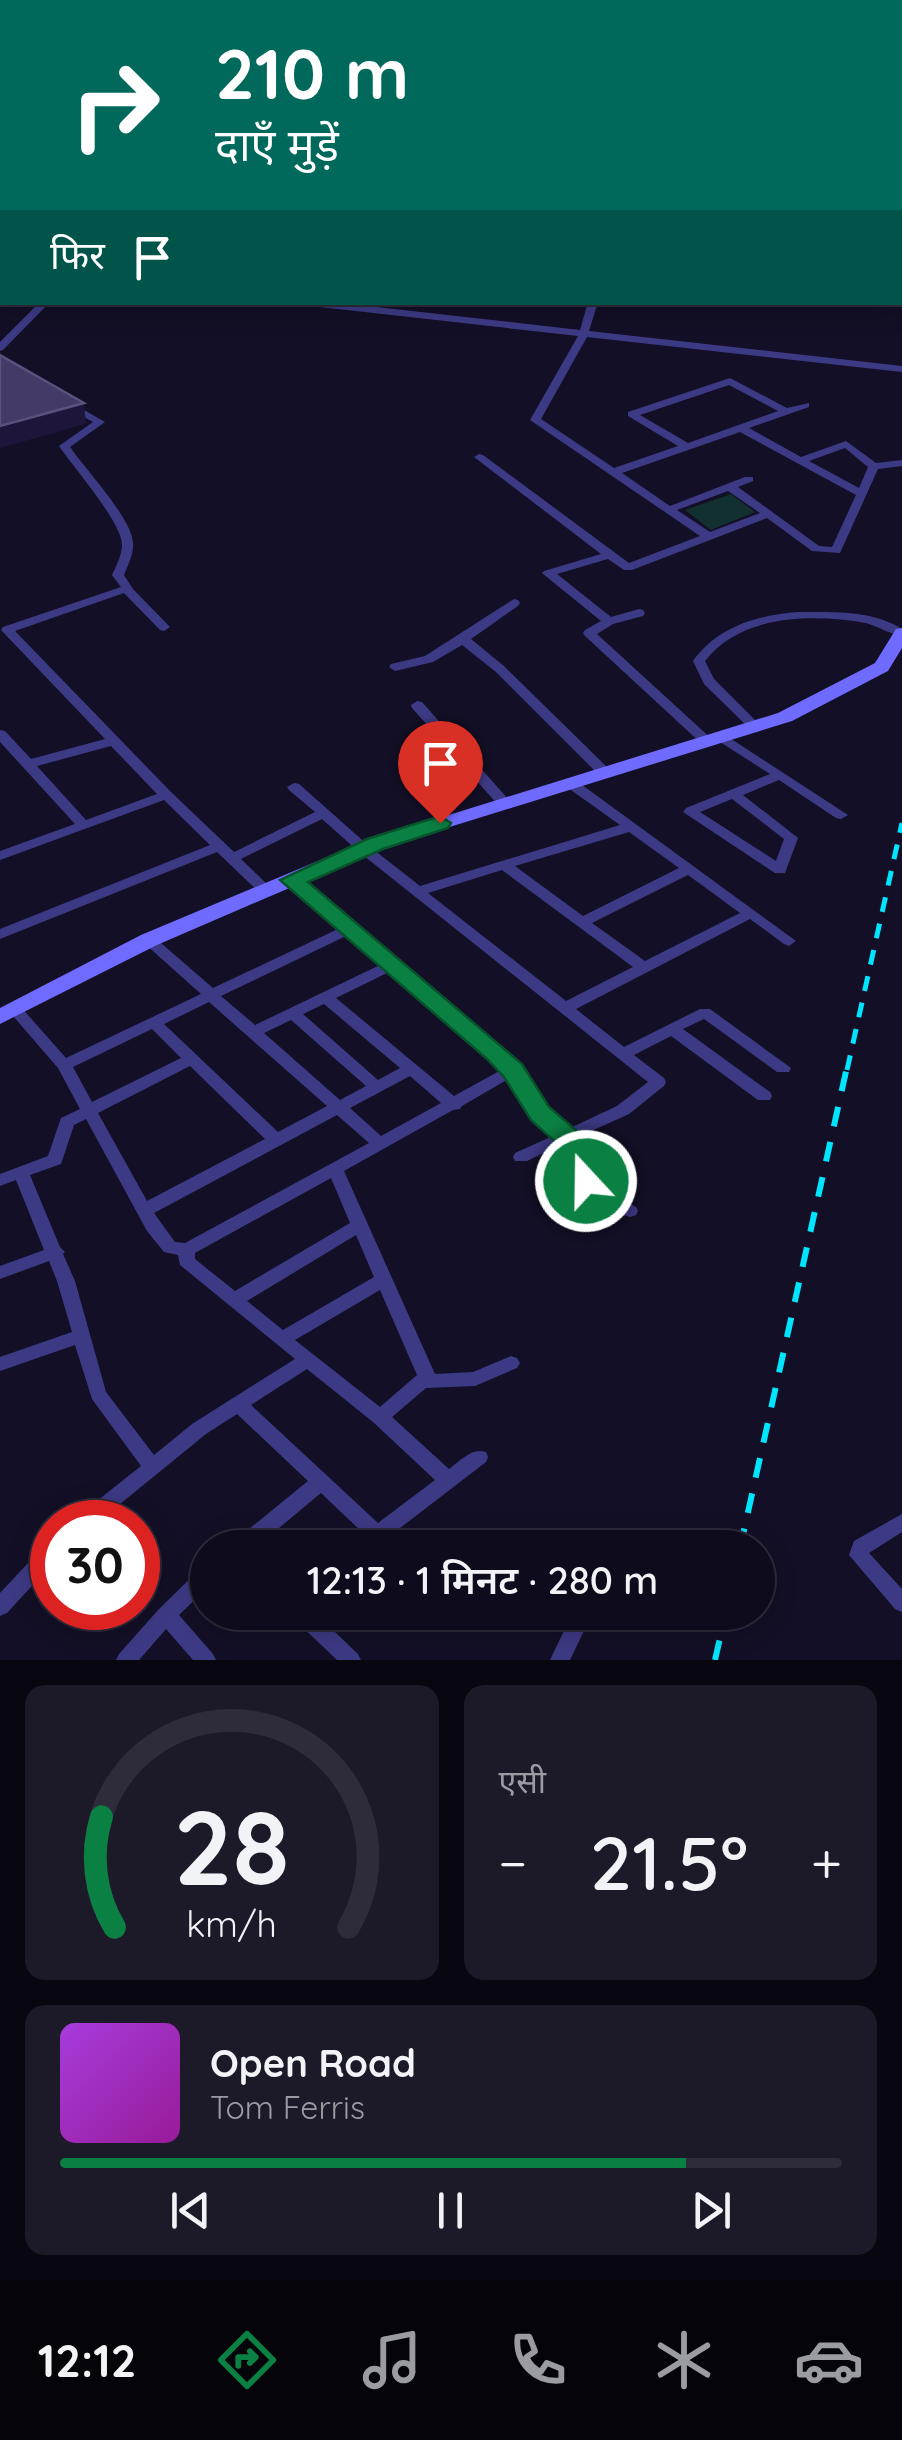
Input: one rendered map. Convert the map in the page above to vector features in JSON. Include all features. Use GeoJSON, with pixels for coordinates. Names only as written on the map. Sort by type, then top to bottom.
{"type":"FeatureCollection","features":[{"type":"Feature","properties":{"kind":"street"},"geometry":{"type":"LineString","coordinates":[[0,348],[43,305]]}},
{"type":"Feature","properties":{"kind":"street"},"geometry":{"type":"LineString","coordinates":[[329,305],[902,369]]}},
{"type":"Feature","properties":{"kind":"street"},"geometry":{"type":"LineString","coordinates":[[592,305],[584,333],[535,420],[709,537]]}},
{"type":"Feature","properties":{"kind":"street"},"geometry":{"type":"LineString","coordinates":[[687,447],[632,414],[730,381],[787,412]]}},
{"type":"Feature","properties":{"kind":"street"},"geometry":{"type":"LineString","coordinates":[[65,402],[100,422],[64,446],[86,482],[124,526],[129,544],[118,575],[127,590],[164,627]]}},
{"type":"Feature","properties":{"kind":"street"},"geometry":{"type":"LineString","coordinates":[[612,474],[805,405]]}},
{"type":"Feature","properties":{"kind":"street"},"geometry":{"type":"LineString","coordinates":[[741,428],[862,494]]}},
{"type":"Feature","properties":{"kind":"street"},"geometry":{"type":"LineString","coordinates":[[802,460],[846,444],[874,466],[902,462]]}},
{"type":"Feature","properties":{"kind":"street"},"geometry":{"type":"LineString","coordinates":[[480,457],[630,568],[768,514]]}},
{"type":"Feature","properties":{"kind":"street"},"geometry":{"type":"LineString","coordinates":[[729,486],[816,550],[836,551],[874,466]]}},
{"type":"Feature","properties":{"kind":"street"},"geometry":{"type":"LineString","coordinates":[[668,510],[749,479]]}},
{"type":"Feature","properties":{"kind":"street"},"geometry":{"type":"LineString","coordinates":[[608,554],[548,573],[608,622]]}},
{"type":"Feature","properties":{"kind":"street"},"geometry":{"type":"LineString","coordinates":[[127,590],[6,628],[110,742],[266,891]]}},
{"type":"Feature","properties":{"kind":"street"},"geometry":{"type":"LineString","coordinates":[[395,667],[430,659],[514,603]]}},
{"type":"Feature","properties":{"kind":"street"},"geometry":{"type":"LineString","coordinates":[[513,1070],[188,1250],[170,1248],[64,1065],[7,1013],[149,940],[364,848],[785,717],[882,666],[893,652],[902,610]]}},
{"type":"Feature","properties":{"kind":"street"},"geometry":{"type":"LineString","coordinates":[[638,612],[589,633],[715,740],[780,775],[842,816]]}},
{"type":"Feature","properties":{"kind":"street"},"geometry":{"type":"LineString","coordinates":[[755,726],[702,674],[699,661],[706,648],[774,618],[896,629]]}},
{"type":"Feature","properties":{"kind":"street"},"geometry":{"type":"LineString","coordinates":[[463,639],[500,669],[604,772]]}},
{"type":"Feature","properties":{"kind":"street"},"geometry":{"type":"LineString","coordinates":[[417,705],[504,803]]}},
{"type":"Feature","properties":{"kind":"street"},"geometry":{"type":"LineString","coordinates":[[0,734],[84,825]]}},
{"type":"Feature","properties":{"kind":"street"},"geometry":{"type":"LineString","coordinates":[[28,764],[110,742]]}},
{"type":"Feature","properties":{"kind":"street"},"geometry":{"type":"LineString","coordinates":[[733,794],[792,838],[780,870],[691,814],[733,794],[780,775]]}},
{"type":"Feature","properties":{"kind":"street"},"geometry":{"type":"LineString","coordinates":[[568,782],[789,940]]}},
{"type":"Feature","properties":{"kind":"street"},"geometry":{"type":"LineString","coordinates":[[294,787],[657,1085],[622,1110],[521,1157]]}},
{"type":"Feature","properties":{"kind":"street"},"geometry":{"type":"LineString","coordinates":[[0,856],[166,795]]}},
{"type":"Feature","properties":{"kind":"street"},"geometry":{"type":"LineString","coordinates":[[231,859],[324,813]]}},
{"type":"Feature","properties":{"kind":"street"},"geometry":{"type":"LineString","coordinates":[[419,892],[629,827]]}},
{"type":"Feature","properties":{"kind":"street"},"geometry":{"type":"LineString","coordinates":[[0,934],[218,847]]}},
{"type":"Feature","properties":{"kind":"street"},"geometry":{"type":"LineString","coordinates":[[504,865],[644,968]]}},
{"type":"Feature","properties":{"kind":"street"},"geometry":{"type":"LineString","coordinates":[[582,922],[688,868]]}},
{"type":"Feature","properties":{"kind":"street"},"geometry":{"type":"LineString","coordinates":[[292,880],[513,1070],[540,1114],[580,1152],[592,1190],[630,1211]]}},
{"type":"Feature","properties":{"kind":"street"},"geometry":{"type":"LineString","coordinates":[[566,1008],[751,914]]}},
{"type":"Feature","properties":{"kind":"street"},"geometry":{"type":"LineString","coordinates":[[64,1065],[350,929]]}},
{"type":"Feature","properties":{"kind":"street"},"geometry":{"type":"LineString","coordinates":[[149,940],[380,1144]]}},
{"type":"Feature","properties":{"kind":"street"},"geometry":{"type":"LineString","coordinates":[[253,1032],[392,965]]}},
{"type":"Feature","properties":{"kind":"street"},"geometry":{"type":"LineString","coordinates":[[326,997],[454,1105]]}},
{"type":"Feature","properties":{"kind":"street"},"geometry":{"type":"LineString","coordinates":[[623,1054],[700,1012],[709,1013],[783,1068]]}},
{"type":"Feature","properties":{"kind":"street"},"geometry":{"type":"LineString","coordinates":[[293,1013],[377,1087]]}},
{"type":"Feature","properties":{"kind":"street"},"geometry":{"type":"LineString","coordinates":[[152,1022],[276,1140]]}},
{"type":"Feature","properties":{"kind":"street"},"geometry":{"type":"LineString","coordinates":[[671,1028],[764,1096]]}},
{"type":"Feature","properties":{"kind":"street"},"geometry":{"type":"LineString","coordinates":[[0,1180],[55,1160],[61,1153],[65,1125],[191,1059]]}},
{"type":"Feature","properties":{"kind":"street"},"geometry":{"type":"LineString","coordinates":[[145,1210],[411,1069]]}},
{"type":"Feature","properties":{"kind":"street"},"geometry":{"type":"LineString","coordinates":[[335,1169],[426,1381]]}},
{"type":"Feature","properties":{"kind":"street"},"geometry":{"type":"LineString","coordinates":[[21,1173],[56,1252],[98,1394],[152,1467]]}},
{"type":"Feature","properties":{"kind":"street"},"geometry":{"type":"LineString","coordinates":[[234,1300],[360,1225]]}},
{"type":"Feature","properties":{"kind":"street"},"geometry":{"type":"LineString","coordinates":[[188,1250],[186,1262],[380,1417],[448,1480]]}},
{"type":"Feature","properties":{"kind":"street"},"geometry":{"type":"LineString","coordinates":[[0,1273],[56,1252]]}},
{"type":"Feature","properties":{"kind":"street"},"geometry":{"type":"LineString","coordinates":[[282,1339],[384,1279]]}},
{"type":"Feature","properties":{"kind":"street"},"geometry":{"type":"LineString","coordinates":[[0,1364],[82,1336]]}},
{"type":"Feature","properties":{"kind":"street"},"geometry":{"type":"LineString","coordinates":[[112,1500],[238,1404],[308,1360]]}},
{"type":"Feature","properties":{"kind":"street"},"geometry":{"type":"LineString","coordinates":[[380,1417],[426,1381],[475,1379],[511,1363]]}},
{"type":"Feature","properties":{"kind":"street"},"geometry":{"type":"LineString","coordinates":[[238,1404],[374,1530]]}},
{"type":"Feature","properties":{"kind":"street"},"geometry":{"type":"LineString","coordinates":[[383,1530],[479,1457]]}},
{"type":"Feature","properties":{"kind":"street"},"geometry":{"type":"LineString","coordinates":[[262,1530],[322,1481]]}},
{"type":"Feature","properties":{"kind":"street"},"geometry":{"type":"LineString","coordinates":[[902,1522],[859,1550],[861,1560],[902,1603]]}},
{"type":"Feature","properties":{"kind":"street"},"geometry":{"type":"LineString","coordinates":[[0,1608],[30,1575]]}},
{"type":"Feature","properties":{"kind":"street"},"geometry":{"type":"LineString","coordinates":[[126,1660],[190,1592]]}},
{"type":"Feature","properties":{"kind":"street"},"geometry":{"type":"LineString","coordinates":[[166,1615],[206,1660]]}},
{"type":"Feature","properties":{"kind":"street"},"geometry":{"type":"LineString","coordinates":[[319,1630],[351,1660]]}},
{"type":"Feature","properties":{"kind":"street"},"geometry":{"type":"LineString","coordinates":[[560,1660],[575,1630]]}},
{"type":"Feature","properties":{"kind":"green space"},"geometry":{"type":"Polygon","coordinates":[[[731,494],[755,512],[711,530],[685,510],[731,494]]]}},
{"type":"Feature","properties":{"kind":"building"},"geometry":{"type":"Polygon","coordinates":[[[0,355],[84,403],[0,426],[0,355]]]}},
{"type":"Feature","properties":{"kind":"railway"},"geometry":{"type":"LineString","coordinates":[[847,1070],[902,823]]}},
{"type":"Feature","properties":{"kind":"railway"},"geometry":{"type":"LineString","coordinates":[[744,1530],[847,1067]]}},
{"type":"Feature","properties":{"kind":"railway"},"geometry":{"type":"LineString","coordinates":[[715,1660],[722,1630]]}},
{"type":"Feature","properties":{"kind":"route"},"geometry":{"type":"LineString","coordinates":[[440,823],[375,844],[292,880],[513,1070],[540,1114],[576,1144],[586,1181]]}}]}
